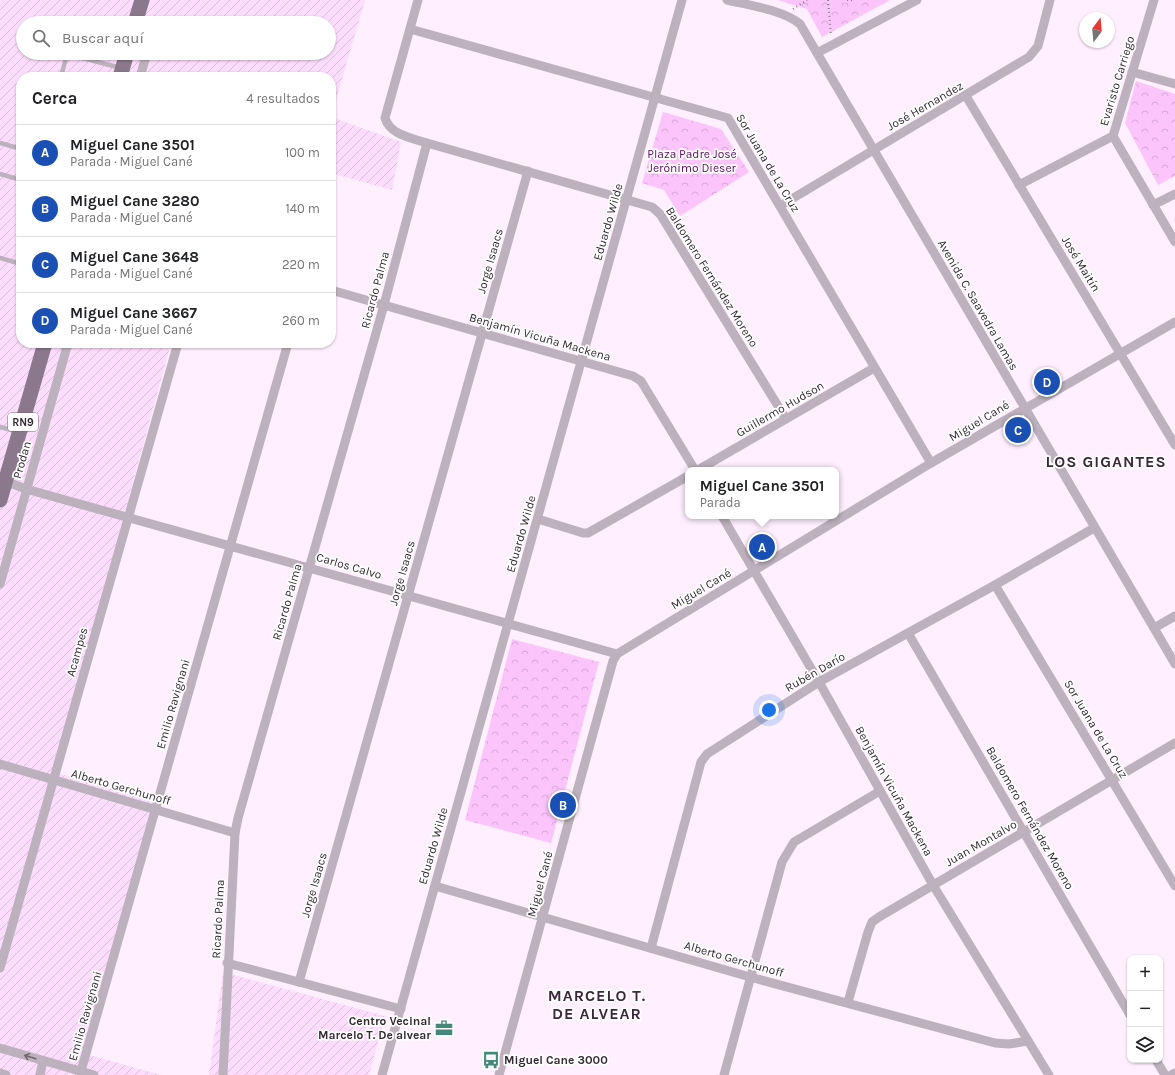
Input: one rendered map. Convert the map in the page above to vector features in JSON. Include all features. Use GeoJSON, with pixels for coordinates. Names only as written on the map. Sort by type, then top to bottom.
{"type":"FeatureCollection","features":[{"type":"Feature","properties":{"kind":"main road"},"geometry":{"type":"LineString","coordinates":[[137,16],[142,0]]}},
{"type":"Feature","properties":{"kind":"main road"},"geometry":{"type":"LineString","coordinates":[[121,72],[125,60]]}},
{"type":"Feature","properties":{"kind":"main road","name":"RN9"},"geometry":{"type":"LineString","coordinates":[[0,500],[44,348]]}},
{"type":"Feature","properties":{"kind":"street"},"geometry":{"type":"LineString","coordinates":[[410,29],[418,0]]}},
{"type":"Feature","properties":{"kind":"street","name":"Eduardo Wilde"},"geometry":{"type":"LineString","coordinates":[[382,1075],[656,98],[682,0]]}},
{"type":"Feature","properties":{"kind":"street","name":"Avenida C. Saavedra Lamas"},"geometry":{"type":"LineString","coordinates":[[727,0],[783,15],[794,19],[800,24],[1175,664]]}},
{"type":"Feature","properties":{"kind":"street"},"geometry":{"type":"LineString","coordinates":[[817,53],[917,0]]}},
{"type":"Feature","properties":{"kind":"street","name":"José Hernandez"},"geometry":{"type":"LineString","coordinates":[[780,206],[966,96],[1034,53],[1050,0]]}},
{"type":"Feature","properties":{"kind":"street","name":"Evaristo Carriego"},"geometry":{"type":"LineString","coordinates":[[1019,185],[1113,136],[1154,0]]}},
{"type":"Feature","properties":{"kind":"street","name":"Sor Juana de La Cruz"},"geometry":{"type":"LineString","coordinates":[[410,29],[728,118],[931,463]]}},
{"type":"Feature","properties":{"kind":"street","name":"Baldomero Fernández Moreno"},"geometry":{"type":"LineString","coordinates":[[410,29],[385,118],[388,126],[394,131],[427,143],[652,207],[660,214],[786,419]]}},
{"type":"Feature","properties":{"kind":"street"},"geometry":{"type":"LineString","coordinates":[[141,72],[144,60]]}},
{"type":"Feature","properties":{"kind":"street"},"geometry":{"type":"LineString","coordinates":[[1132,72],[1175,84]]}},
{"type":"Feature","properties":{"kind":"street","name":"José Maitín"},"geometry":{"type":"LineString","coordinates":[[966,96],[1175,445]]}},
{"type":"Feature","properties":{"kind":"street"},"geometry":{"type":"LineString","coordinates":[[1113,136],[1175,242]]}},
{"type":"Feature","properties":{"kind":"street","name":"Ricardo Palma"},"geometry":{"type":"LineString","coordinates":[[223,1075],[227,963],[235,833],[384,306],[427,143]]}},
{"type":"Feature","properties":{"kind":"street","name":"Jorge Isaacs"},"geometry":{"type":"LineString","coordinates":[[299,982],[528,171]]}},
{"type":"Feature","properties":{"kind":"street"},"geometry":{"type":"LineString","coordinates":[[1153,205],[1175,194]]}},
{"type":"Feature","properties":{"kind":"street","name":"Benjamín Vicuña Mackena"},"geometry":{"type":"LineString","coordinates":[[336,292],[582,360],[633,376],[641,381],[694,467]]}},
{"type":"Feature","properties":{"kind":"street","name":"Miguel Cané"},"geometry":{"type":"LineString","coordinates":[[839,519],[1024,408],[1175,322]]}},
{"type":"Feature","properties":{"kind":"street","name":"Prodan"},"geometry":{"type":"LineString","coordinates":[[0,584],[67,348]]}},
{"type":"Feature","properties":{"kind":"street","name":"Acampes"},"geometry":{"type":"LineString","coordinates":[[0,968],[177,348]]}},
{"type":"Feature","properties":{"kind":"street","name":"Emilio Ravignani"},"geometry":{"type":"LineString","coordinates":[[81,1071],[287,348]]}},
{"type":"Feature","properties":{"kind":"street","name":"Guillermo Hudson"},"geometry":{"type":"LineString","coordinates":[[701,467],[874,368]]}},
{"type":"Feature","properties":{"kind":"street"},"geometry":{"type":"LineString","coordinates":[[538,519],[583,533],[588,533],[685,478]]}},
{"type":"Feature","properties":{"kind":"street","name":"Carlos Calvo"},"geometry":{"type":"LineString","coordinates":[[5,482],[408,595],[508,625],[617,654]]}},
{"type":"Feature","properties":{"kind":"street","name":"Benjamín Vicuña Mackena"},"geometry":{"type":"LineString","coordinates":[[724,519],[819,682],[933,885],[1049,1075]]}},
{"type":"Feature","properties":{"kind":"street","name":"Miguel Cané"},"geometry":{"type":"LineString","coordinates":[[499,1075],[613,661],[617,654],[838,519]]}},
{"type":"Feature","properties":{"kind":"street","name":"Rubén Darío"},"geometry":{"type":"LineString","coordinates":[[651,948],[700,762],[704,757],[819,682],[908,634],[1094,528]]}},
{"type":"Feature","properties":{"kind":"street","name":"Sor Juana de La Cruz"},"geometry":{"type":"LineString","coordinates":[[995,585],[1175,886]]}},
{"type":"Feature","properties":{"kind":"street"},"geometry":{"type":"LineString","coordinates":[[1154,628],[1175,616]]}},
{"type":"Feature","properties":{"kind":"street","name":"Baldomero Fernández Moreno"},"geometry":{"type":"LineString","coordinates":[[908,634],[1127,1010]]}},
{"type":"Feature","properties":{"kind":"street","name":"Juan Montalvo"},"geometry":{"type":"LineString","coordinates":[[848,1002],[872,922],[1175,743]]}},
{"type":"Feature","properties":{"kind":"street","name":"Alberto Gerchunoff"},"geometry":{"type":"LineString","coordinates":[[0,764],[235,833]]}},
{"type":"Feature","properties":{"kind":"street"},"geometry":{"type":"LineString","coordinates":[[724,1075],[750,977],[786,852],[794,842],[880,791]]}},
{"type":"Feature","properties":{"kind":"street","name":"Alberto Gerchunoff"},"geometry":{"type":"LineString","coordinates":[[435,886],[750,977],[995,1042],[1009,1044],[1028,1042]]}},
{"type":"Feature","properties":{"kind":"street"},"geometry":{"type":"LineString","coordinates":[[227,963],[401,1009]]}},
{"type":"Feature","properties":{"kind":"street"},"geometry":{"type":"LineString","coordinates":[[0,1048],[94,1075]]}},
{"type":"Feature","properties":{"kind":"street"},"geometry":{"type":"LineString","coordinates":[[40,1075],[43,1061]]}},
{"type":"Feature","properties":{"kind":"street"},"geometry":{"type":"LineString","coordinates":[[1158,1063],[1165,1075]]}},
{"type":"Feature","properties":{"kind":"street"},"geometry":{"type":"LineString","coordinates":[[0,1073],[6,1075]]}},
{"type":"Feature","properties":{"kind":"street"},"geometry":{"type":"LineString","coordinates":[[1171,1075],[1175,1073]]}},
{"type":"Feature","properties":{"kind":"lane"},"geometry":{"type":"LineString","coordinates":[[62,72],[65,60]]}},
{"type":"Feature","properties":{"kind":"lane"},"geometry":{"type":"LineString","coordinates":[[84,60],[118,72]]}},
{"type":"Feature","properties":{"kind":"lane"},"geometry":{"type":"LineString","coordinates":[[0,143],[16,148]]}},
{"type":"Feature","properties":{"kind":"lane"},"geometry":{"type":"LineString","coordinates":[[0,174],[16,179]]}},
{"type":"Feature","properties":{"kind":"lane"},"geometry":{"type":"LineString","coordinates":[[0,258],[16,263]]}},
{"type":"Feature","properties":{"kind":"lane"},"geometry":{"type":"LineString","coordinates":[[0,427],[20,433]]}},
{"type":"Feature","properties":{"kind":"path"},"geometry":{"type":"LineString","coordinates":[[783,15],[807,0]]}},
{"type":"Feature","properties":{"kind":"path"},"geometry":{"type":"LineString","coordinates":[[828,0],[832,44]]}},
{"type":"Feature","properties":{"kind":"path"},"geometry":{"type":"LineString","coordinates":[[847,0],[854,0]]}},
{"type":"Feature","properties":{"kind":"shaded area"},"geometry":{"type":"Polygon","coordinates":[[[0,0],[365,0],[336,100],[336,72],[16,72],[16,348],[170,348],[54,772],[153,802],[82,1053],[161,1075],[0,1075],[0,0]]]}},
{"type":"Feature","properties":{"kind":"shaded area"},"geometry":{"type":"Polygon","coordinates":[[[336,119],[401,142],[392,190],[336,174],[336,119]]]}},
{"type":"Feature","properties":{"kind":"shaded area"},"geometry":{"type":"Polygon","coordinates":[[[223,972],[385,1016],[369,1075],[209,1075],[223,972]]]}},
{"type":"Feature","properties":{"kind":"green space"},"geometry":{"type":"Polygon","coordinates":[[[778,0],[890,0],[822,37],[807,9],[778,0]]]}},
{"type":"Feature","properties":{"kind":"green space"},"geometry":{"type":"Polygon","coordinates":[[[1136,81],[1175,94],[1175,176],[1158,185],[1125,123],[1136,81]]]}},
{"type":"Feature","properties":{"kind":"green space","name":"Plaza Padre José Jerónimo Dieser"},"geometry":{"type":"Polygon","coordinates":[[[663,112],[721,129],[749,172],[680,216],[664,190],[642,183],[663,112]]]}},
{"type":"Feature","properties":{"kind":"green space"},"geometry":{"type":"Polygon","coordinates":[[[512,639],[599,662],[551,843],[465,820],[512,639]]]}},
{"type":"Feature","properties":{"kind":"place","name":"Miguel Cane 3667"},"geometry":{"type":"Point","coordinates":[1047,382]}},
{"type":"Feature","properties":{"kind":"place","name":"Miguel Cane 3648"},"geometry":{"type":"Point","coordinates":[1018,430]}},
{"type":"Feature","properties":{"kind":"place","name":"Miguel Cane 3501"},"geometry":{"type":"Point","coordinates":[762,547]}},
{"type":"Feature","properties":{"kind":"place","name":"Miguel Cane 3280"},"geometry":{"type":"Point","coordinates":[563,805]}},
{"type":"Feature","properties":{"kind":"place","name":"Centro Vecinal Marcelo T. De alvear"},"geometry":{"type":"Point","coordinates":[444,1028]}},
{"type":"Feature","properties":{"kind":"place","name":"Miguel Cane 3000"},"geometry":{"type":"Point","coordinates":[491,1060]}},
{"type":"Feature","properties":{"kind":"district","name":"LOS GIGANTES"},"geometry":{"type":"Point","coordinates":[1106,461]}},
{"type":"Feature","properties":{"kind":"district","name":"MARCELO T. DE ALVEAR"},"geometry":{"type":"Point","coordinates":[597,1004]}}]}
